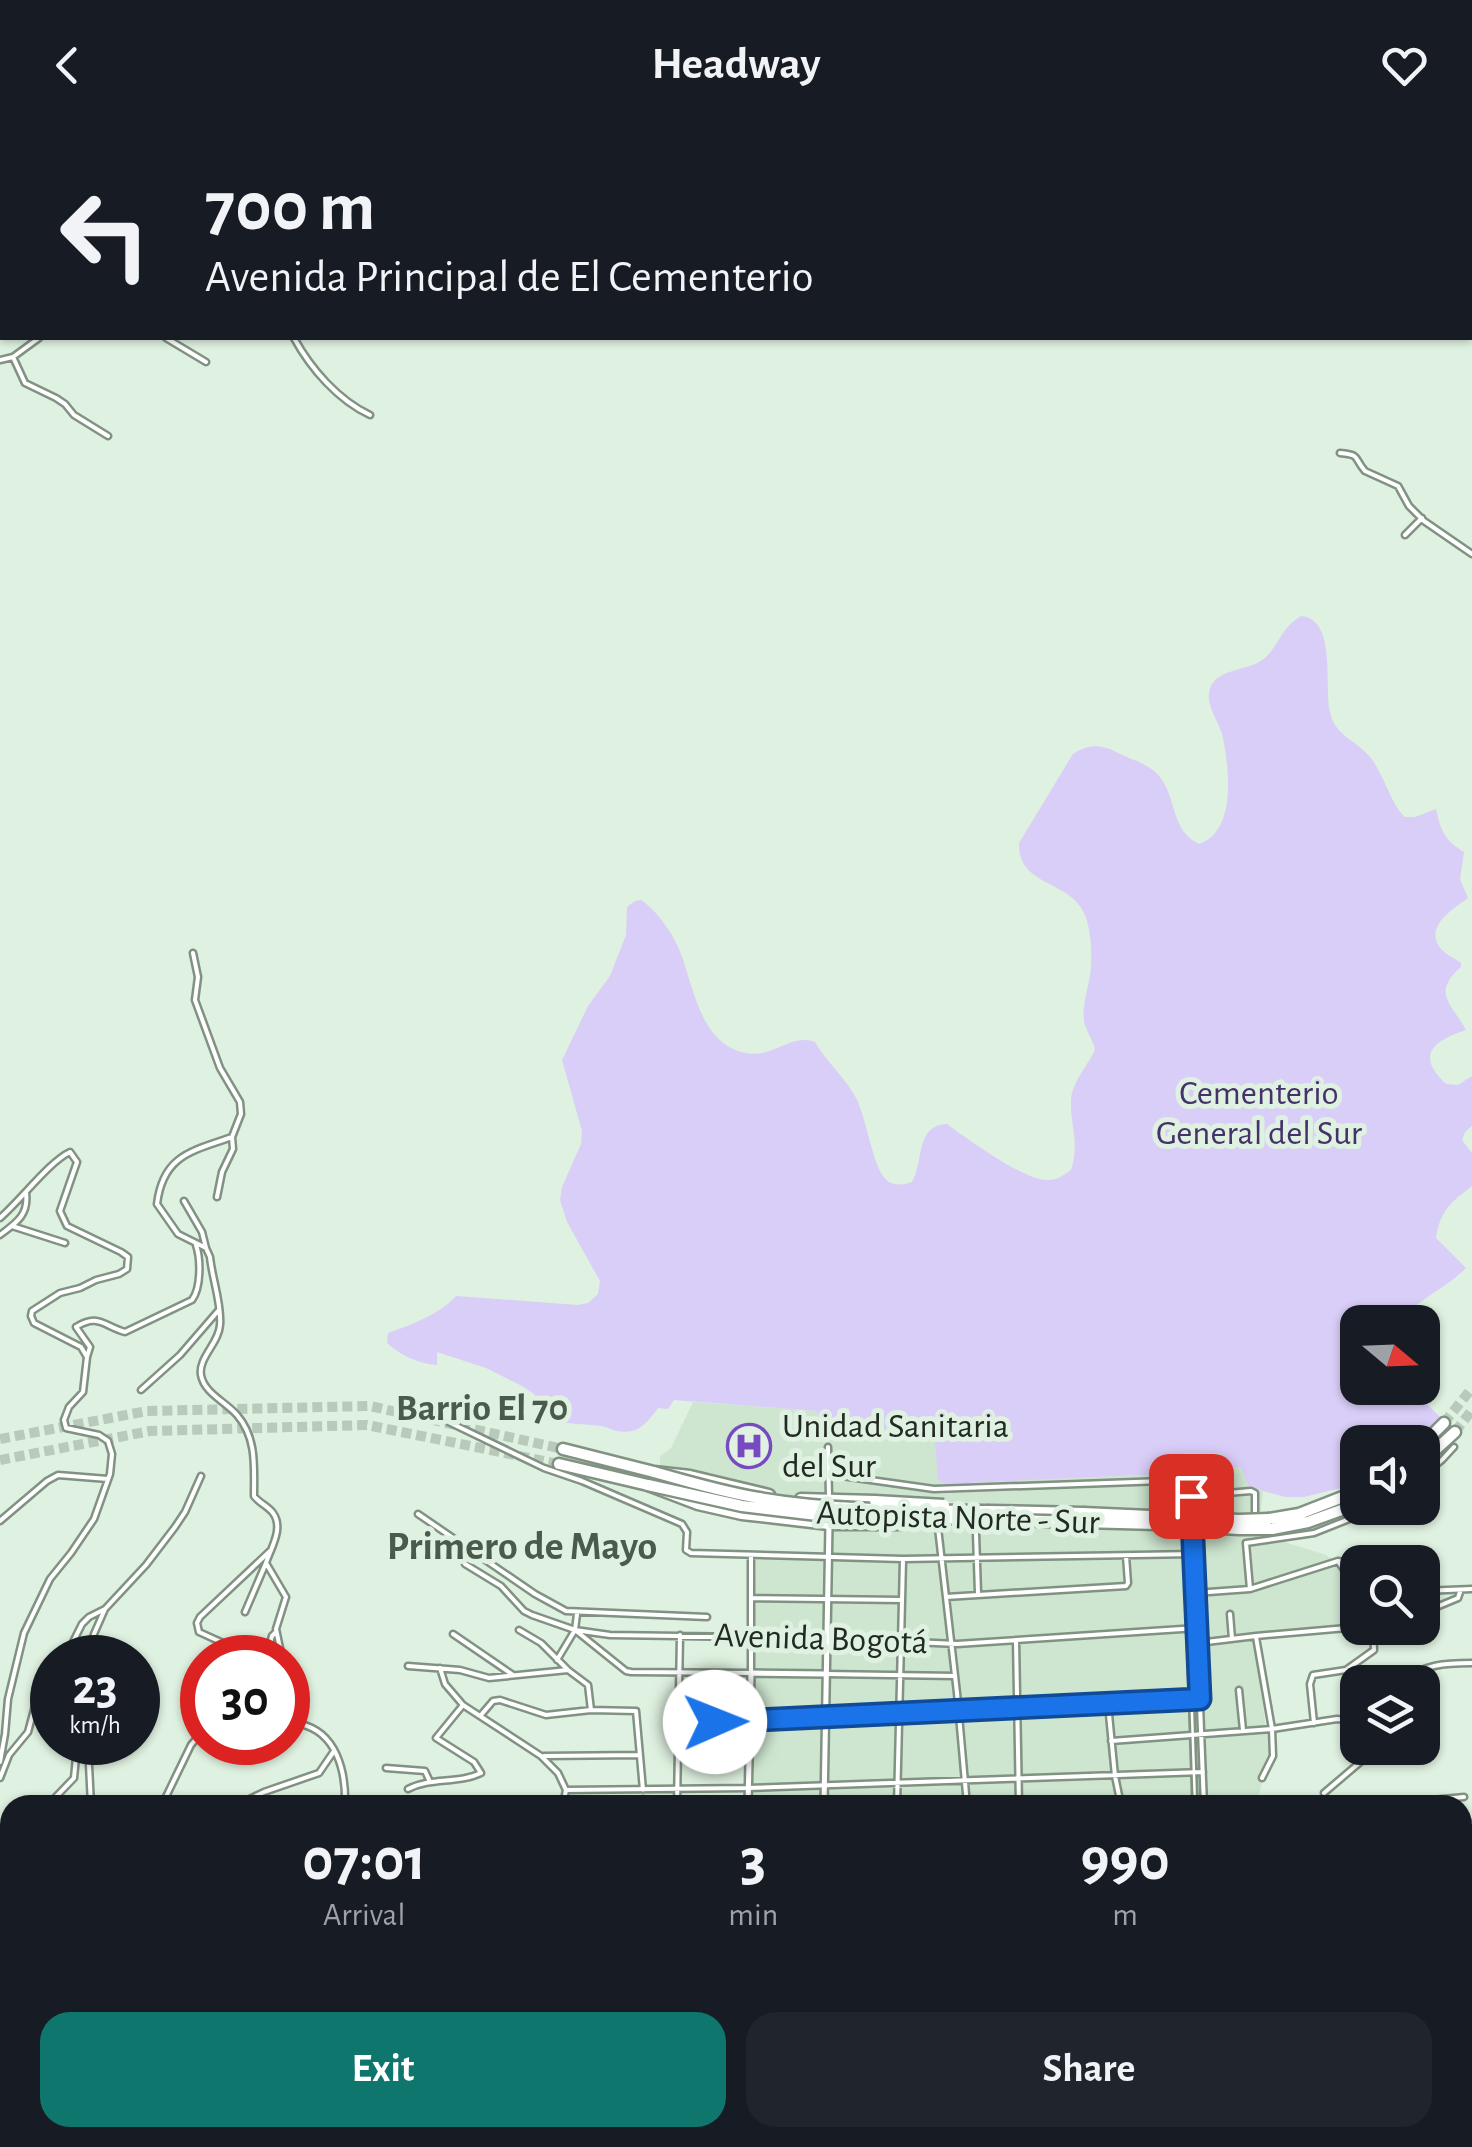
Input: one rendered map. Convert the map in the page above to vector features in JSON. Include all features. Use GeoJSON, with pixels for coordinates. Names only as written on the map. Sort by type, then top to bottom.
{"type":"FeatureCollection","features":[{"type":"Feature","properties":{"kind":"highway"},"geometry":{"type":"LineString","coordinates":[[1440,1427],[1444,1423]]}},
{"type":"Feature","properties":{"kind":"highway"},"geometry":{"type":"LineString","coordinates":[[1440,1445],[1454,1432]]}},
{"type":"Feature","properties":{"kind":"highway","name":"Autopista Norte - Sur"},"geometry":{"type":"LineString","coordinates":[[563,1449],[710,1488],[795,1504],[851,1508],[1270,1524],[1340,1498]]}},
{"type":"Feature","properties":{"kind":"highway","name":"Autopista Norte - Sur"},"geometry":{"type":"LineString","coordinates":[[559,1464],[717,1501],[776,1511],[853,1516],[1157,1524],[1239,1530],[1320,1518],[1340,1511]]}},
{"type":"Feature","properties":{"kind":"highway"},"geometry":{"type":"LineString","coordinates":[[654,1472],[690,1476],[761,1494],[829,1501],[940,1504],[990,1511]]}},
{"type":"Feature","properties":{"kind":"highway"},"geometry":{"type":"LineString","coordinates":[[648,1485],[698,1504],[756,1516],[829,1524],[924,1525],[968,1519]]}},
{"type":"Feature","properties":{"kind":"street"},"geometry":{"type":"LineString","coordinates":[[0,360],[13,357],[36,340]]}},
{"type":"Feature","properties":{"kind":"street"},"geometry":{"type":"LineString","coordinates":[[169,340],[206,362]]}},
{"type":"Feature","properties":{"kind":"street"},"geometry":{"type":"LineString","coordinates":[[295,340],[324,379],[350,405],[370,415]]}},
{"type":"Feature","properties":{"kind":"street"},"geometry":{"type":"LineString","coordinates":[[13,357],[25,383],[56,398],[74,415],[108,436]]}},
{"type":"Feature","properties":{"kind":"street"},"geometry":{"type":"LineString","coordinates":[[1340,452],[1358,456],[1365,471],[1398,486],[1409,506],[1422,518],[1472,554]]}},
{"type":"Feature","properties":{"kind":"street"},"geometry":{"type":"LineString","coordinates":[[1404,535],[1422,518]]}},
{"type":"Feature","properties":{"kind":"street"},"geometry":{"type":"LineString","coordinates":[[194,953],[198,977],[195,1000],[220,1068],[240,1102],[233,1149],[222,1172],[217,1197]]}},
{"type":"Feature","properties":{"kind":"street"},"geometry":{"type":"LineString","coordinates":[[206,1248],[178,1234],[166,1219],[157,1204],[159,1189],[164,1174],[176,1160],[232,1137]]}},
{"type":"Feature","properties":{"kind":"street"},"geometry":{"type":"LineString","coordinates":[[0,1218],[55,1162],[70,1152],[77,1162],[60,1211],[67,1226],[128,1256],[127,1269],[60,1293],[32,1311],[31,1316],[34,1322],[82,1346],[87,1357]]}},
{"type":"Feature","properties":{"kind":"street"},"geometry":{"type":"LineString","coordinates":[[0,1235],[22,1217],[26,1194]]}},
{"type":"Feature","properties":{"kind":"street"},"geometry":{"type":"LineString","coordinates":[[184,1202],[202,1232],[220,1328],[201,1375],[210,1392],[238,1416],[248,1432],[255,1457],[254,1496],[271,1510],[278,1528],[245,1612]]}},
{"type":"Feature","properties":{"kind":"street"},"geometry":{"type":"LineString","coordinates":[[12,1226],[65,1242]]}},
{"type":"Feature","properties":{"kind":"street"},"geometry":{"type":"LineString","coordinates":[[0,1762],[8,1699],[24,1633],[50,1579],[94,1518],[108,1479],[112,1454],[108,1441],[99,1435],[66,1428],[64,1420],[69,1407],[83,1392],[90,1347],[76,1327],[94,1320],[125,1332],[192,1300],[198,1292],[196,1245]]}},
{"type":"Feature","properties":{"kind":"street"},"geometry":{"type":"LineString","coordinates":[[141,1390],[180,1355],[218,1311]]}},
{"type":"Feature","properties":{"kind":"street"},"geometry":{"type":"LineString","coordinates":[[402,1400],[544,1468],[682,1524],[686,1550],[691,1553],[904,1559],[1195,1554]]}},
{"type":"Feature","properties":{"kind":"street"},"geometry":{"type":"LineString","coordinates":[[824,1795],[828,1447]]}},
{"type":"Feature","properties":{"kind":"street"},"geometry":{"type":"LineString","coordinates":[[1440,1462],[1454,1447]]}},
{"type":"Feature","properties":{"kind":"street"},"geometry":{"type":"LineString","coordinates":[[828,1474],[934,1489],[1188,1480]]}},
{"type":"Feature","properties":{"kind":"street"},"geometry":{"type":"LineString","coordinates":[[0,1521],[58,1476],[108,1479]]}},
{"type":"Feature","properties":{"kind":"street"},"geometry":{"type":"LineString","coordinates":[[94,1635],[105,1609],[175,1527],[201,1476]]}},
{"type":"Feature","properties":{"kind":"street"},"geometry":{"type":"LineString","coordinates":[[1188,1480],[1195,1554],[1204,1795]]}},
{"type":"Feature","properties":{"kind":"street"},"geometry":{"type":"LineString","coordinates":[[1188,1480],[1190,1699],[1195,1795]]}},
{"type":"Feature","properties":{"kind":"street"},"geometry":{"type":"LineString","coordinates":[[934,1489],[966,1795]]}},
{"type":"Feature","properties":{"kind":"street"},"geometry":{"type":"LineString","coordinates":[[1191,1496],[1255,1493],[1256,1542]]}},
{"type":"Feature","properties":{"kind":"street"},"geometry":{"type":"LineString","coordinates":[[418,1514],[566,1611],[707,1618]]}},
{"type":"Feature","properties":{"kind":"street"},"geometry":{"type":"LineString","coordinates":[[1250,1589],[1246,1542],[1314,1533],[1340,1523]]}},
{"type":"Feature","properties":{"kind":"street"},"geometry":{"type":"LineString","coordinates":[[976,1533],[978,1594]]}},
{"type":"Feature","properties":{"kind":"street"},"geometry":{"type":"LineString","coordinates":[[206,1635],[199,1632],[200,1617],[270,1551]]}},
{"type":"Feature","properties":{"kind":"street"},"geometry":{"type":"LineString","coordinates":[[748,1795],[751,1555]]}},
{"type":"Feature","properties":{"kind":"street"},"geometry":{"type":"LineString","coordinates":[[945,1597],[1126,1586],[1126,1556]]}},
{"type":"Feature","properties":{"kind":"street"},"geometry":{"type":"LineString","coordinates":[[898,1795],[904,1559]]}},
{"type":"Feature","properties":{"kind":"street"},"geometry":{"type":"LineString","coordinates":[[1195,1593],[1250,1589],[1338,1561],[1340,1564]]}},
{"type":"Feature","properties":{"kind":"street"},"geometry":{"type":"LineString","coordinates":[[266,1563],[286,1598],[273,1635]]}},
{"type":"Feature","properties":{"kind":"street","name":"Avenida Bogotá"},"geometry":{"type":"LineString","coordinates":[[465,1564],[501,1586],[524,1611],[575,1630],[610,1635],[951,1643],[1197,1628]]}},
{"type":"Feature","properties":{"kind":"street"},"geometry":{"type":"LineString","coordinates":[[1440,1591],[1472,1589]]}},
{"type":"Feature","properties":{"kind":"street"},"geometry":{"type":"LineString","coordinates":[[1440,1604],[1458,1598],[1461,1590]]}},
{"type":"Feature","properties":{"kind":"street"},"geometry":{"type":"LineString","coordinates":[[752,1598],[902,1600]]}},
{"type":"Feature","properties":{"kind":"street"},"geometry":{"type":"LineString","coordinates":[[76,1635],[89,1617],[105,1609]]}},
{"type":"Feature","properties":{"kind":"street"},"geometry":{"type":"LineString","coordinates":[[557,1660],[575,1630],[577,1613]]}},
{"type":"Feature","properties":{"kind":"street"},"geometry":{"type":"LineString","coordinates":[[1230,1614],[1232,1639]]}},
{"type":"Feature","properties":{"kind":"street"},"geometry":{"type":"LineString","coordinates":[[1198,1644],[1340,1629]]}},
{"type":"Feature","properties":{"kind":"street"},"geometry":{"type":"LineString","coordinates":[[519,1630],[588,1685],[591,1710]]}},
{"type":"Feature","properties":{"kind":"street"},"geometry":{"type":"LineString","coordinates":[[575,1630],[626,1671],[955,1676]]}},
{"type":"Feature","properties":{"kind":"street"},"geometry":{"type":"LineString","coordinates":[[454,1634],[513,1675]]}},
{"type":"Feature","properties":{"kind":"street"},"geometry":{"type":"LineString","coordinates":[[678,1795],[680,1635]]}},
{"type":"Feature","properties":{"kind":"street"},"geometry":{"type":"LineString","coordinates":[[1256,1636],[1272,1729],[1273,1756],[1262,1778]]}},
{"type":"Feature","properties":{"kind":"street"},"geometry":{"type":"LineString","coordinates":[[1016,1640],[1020,1795]]}},
{"type":"Feature","properties":{"kind":"street"},"geometry":{"type":"LineString","coordinates":[[1314,1723],[1310,1684],[1313,1675],[1346,1670],[1374,1650],[1374,1645]]}},
{"type":"Feature","properties":{"kind":"street"},"geometry":{"type":"LineString","coordinates":[[1432,1665],[1472,1663]]}},
{"type":"Feature","properties":{"kind":"street"},"geometry":{"type":"LineString","coordinates":[[408,1666],[460,1670],[489,1678],[568,1670]]}},
{"type":"Feature","properties":{"kind":"street"},"geometry":{"type":"LineString","coordinates":[[440,1668],[445,1684],[463,1706],[541,1756],[558,1772],[565,1795]]}},
{"type":"Feature","properties":{"kind":"street"},"geometry":{"type":"LineString","coordinates":[[1239,1690],[1243,1730]]}},
{"type":"Feature","properties":{"kind":"street"},"geometry":{"type":"LineString","coordinates":[[680,1723],[1200,1699]]}},
{"type":"Feature","properties":{"kind":"street"},"geometry":{"type":"LineString","coordinates":[[481,1716],[500,1700],[546,1714],[636,1710],[643,1790]]}},
{"type":"Feature","properties":{"kind":"street"},"geometry":{"type":"LineString","coordinates":[[1108,1704],[1119,1795]]}},
{"type":"Feature","properties":{"kind":"street"},"geometry":{"type":"LineString","coordinates":[[408,1789],[416,1784],[481,1773],[474,1762],[436,1738],[463,1706]]}},
{"type":"Feature","properties":{"kind":"street"},"geometry":{"type":"LineString","coordinates":[[1111,1741],[1272,1729],[1340,1719]]}},
{"type":"Feature","properties":{"kind":"street"},"geometry":{"type":"LineString","coordinates":[[0,1778],[10,1754],[30,1726]]}},
{"type":"Feature","properties":{"kind":"street"},"geometry":{"type":"LineString","coordinates":[[310,1727],[320,1732],[334,1750],[342,1766],[344,1795]]}},
{"type":"Feature","properties":{"kind":"street"},"geometry":{"type":"LineString","coordinates":[[258,1795],[319,1773],[334,1750]]}},
{"type":"Feature","properties":{"kind":"street"},"geometry":{"type":"LineString","coordinates":[[541,1756],[640,1755]]}},
{"type":"Feature","properties":{"kind":"street"},"geometry":{"type":"LineString","coordinates":[[58,1795],[74,1778],[75,1765]]}},
{"type":"Feature","properties":{"kind":"street"},"geometry":{"type":"LineString","coordinates":[[87,1765],[91,1795]]}},
{"type":"Feature","properties":{"kind":"street"},"geometry":{"type":"LineString","coordinates":[[167,1795],[181,1765]]}},
{"type":"Feature","properties":{"kind":"street"},"geometry":{"type":"LineString","coordinates":[[1324,1793],[1356,1765]]}},
{"type":"Feature","properties":{"kind":"street"},"geometry":{"type":"LineString","coordinates":[[386,1768],[425,1771],[430,1782]]}},
{"type":"Feature","properties":{"kind":"street"},"geometry":{"type":"LineString","coordinates":[[566,1790],[748,1788],[1203,1772]]}},
{"type":"Feature","properties":{"kind":"shaded area"},"geometry":{"type":"Polygon","coordinates":[[[693,1402],[818,1411],[935,1430],[946,1484],[1183,1473],[1182,1453],[1222,1453],[1241,1466],[1249,1487],[1263,1491],[1261,1511],[1183,1513],[1258,1529],[1246,1545],[1281,1541],[1340,1562],[1340,1630],[1254,1636],[1266,1729],[1271,1730],[1275,1761],[1263,1779],[1259,1795],[751,1795],[756,1559],[831,1561],[832,1527],[978,1526],[978,1509],[987,1508],[950,1502],[841,1500],[770,1492],[660,1467],[660,1456],[671,1448],[693,1402]]]}},
{"type":"Feature","properties":{"kind":"green space","name":"Cementerio General del Sur"},"geometry":{"type":"Polygon","coordinates":[[[1301,616],[1320,629],[1327,655],[1330,712],[1336,727],[1370,757],[1405,817],[1436,809],[1444,834],[1464,852],[1460,879],[1468,898],[1442,919],[1436,941],[1445,953],[1461,963],[1446,992],[1466,1030],[1437,1044],[1430,1057],[1431,1065],[1446,1084],[1458,1085],[1472,1076],[1472,1126],[1462,1140],[1472,1153],[1472,1186],[1448,1208],[1436,1238],[1466,1268],[1418,1305],[1340,1305],[1340,1405],[1428,1405],[1441,1418],[1437,1425],[1340,1425],[1340,1488],[1304,1497],[1285,1497],[1249,1487],[1241,1467],[1223,1467],[1221,1453],[1183,1453],[1184,1473],[946,1484],[938,1480],[931,1431],[822,1425],[817,1411],[674,1400],[668,1409],[658,1408],[646,1423],[631,1431],[551,1421],[534,1394],[486,1368],[437,1352],[437,1365],[423,1363],[387,1343],[388,1333],[434,1314],[456,1296],[578,1305],[588,1303],[598,1294],[600,1281],[567,1222],[560,1200],[582,1131],[562,1060],[588,1006],[610,976],[626,935],[627,907],[635,901],[641,900],[652,909],[672,936],[704,1019],[721,1041],[733,1049],[758,1054],[795,1041],[815,1042],[857,1100],[876,1161],[889,1182],[912,1182],[925,1138],[937,1126],[947,1124],[996,1158],[1038,1179],[1054,1179],[1071,1170],[1075,1151],[1072,1093],[1095,1050],[1084,1015],[1091,968],[1090,934],[1077,902],[1026,868],[1019,843],[1073,754],[1096,746],[1151,768],[1165,786],[1183,831],[1199,844],[1211,837],[1220,826],[1228,798],[1223,738],[1209,699],[1212,684],[1225,674],[1266,657],[1289,625],[1301,616]]]}},
{"type":"Feature","properties":{"kind":"tunnel"},"geometry":{"type":"LineString","coordinates":[[1444,1423],[1472,1388]]}},
{"type":"Feature","properties":{"kind":"tunnel"},"geometry":{"type":"LineString","coordinates":[[0,1439],[147,1411],[370,1406],[563,1449]]}},
{"type":"Feature","properties":{"kind":"tunnel"},"geometry":{"type":"LineString","coordinates":[[1455,1432],[1472,1410]]}},
{"type":"Feature","properties":{"kind":"tunnel"},"geometry":{"type":"LineString","coordinates":[[0,1460],[150,1431],[367,1425],[559,1464]]}},
{"type":"Feature","properties":{"kind":"place","name":"Unidad Sanitaria del Sur"},"geometry":{"type":"Point","coordinates":[749,1446]}},
{"type":"Feature","properties":{"kind":"district","name":"Barrio El 70"},"geometry":{"type":"Point","coordinates":[482,1409]}},
{"type":"Feature","properties":{"kind":"district","name":"Primero de Mayo"},"geometry":{"type":"Point","coordinates":[522,1547]}},
{"type":"Feature","properties":{"kind":"route"},"geometry":{"type":"LineString","coordinates":[[715,1722],[1200,1699],[1191,1496]]}}]}
